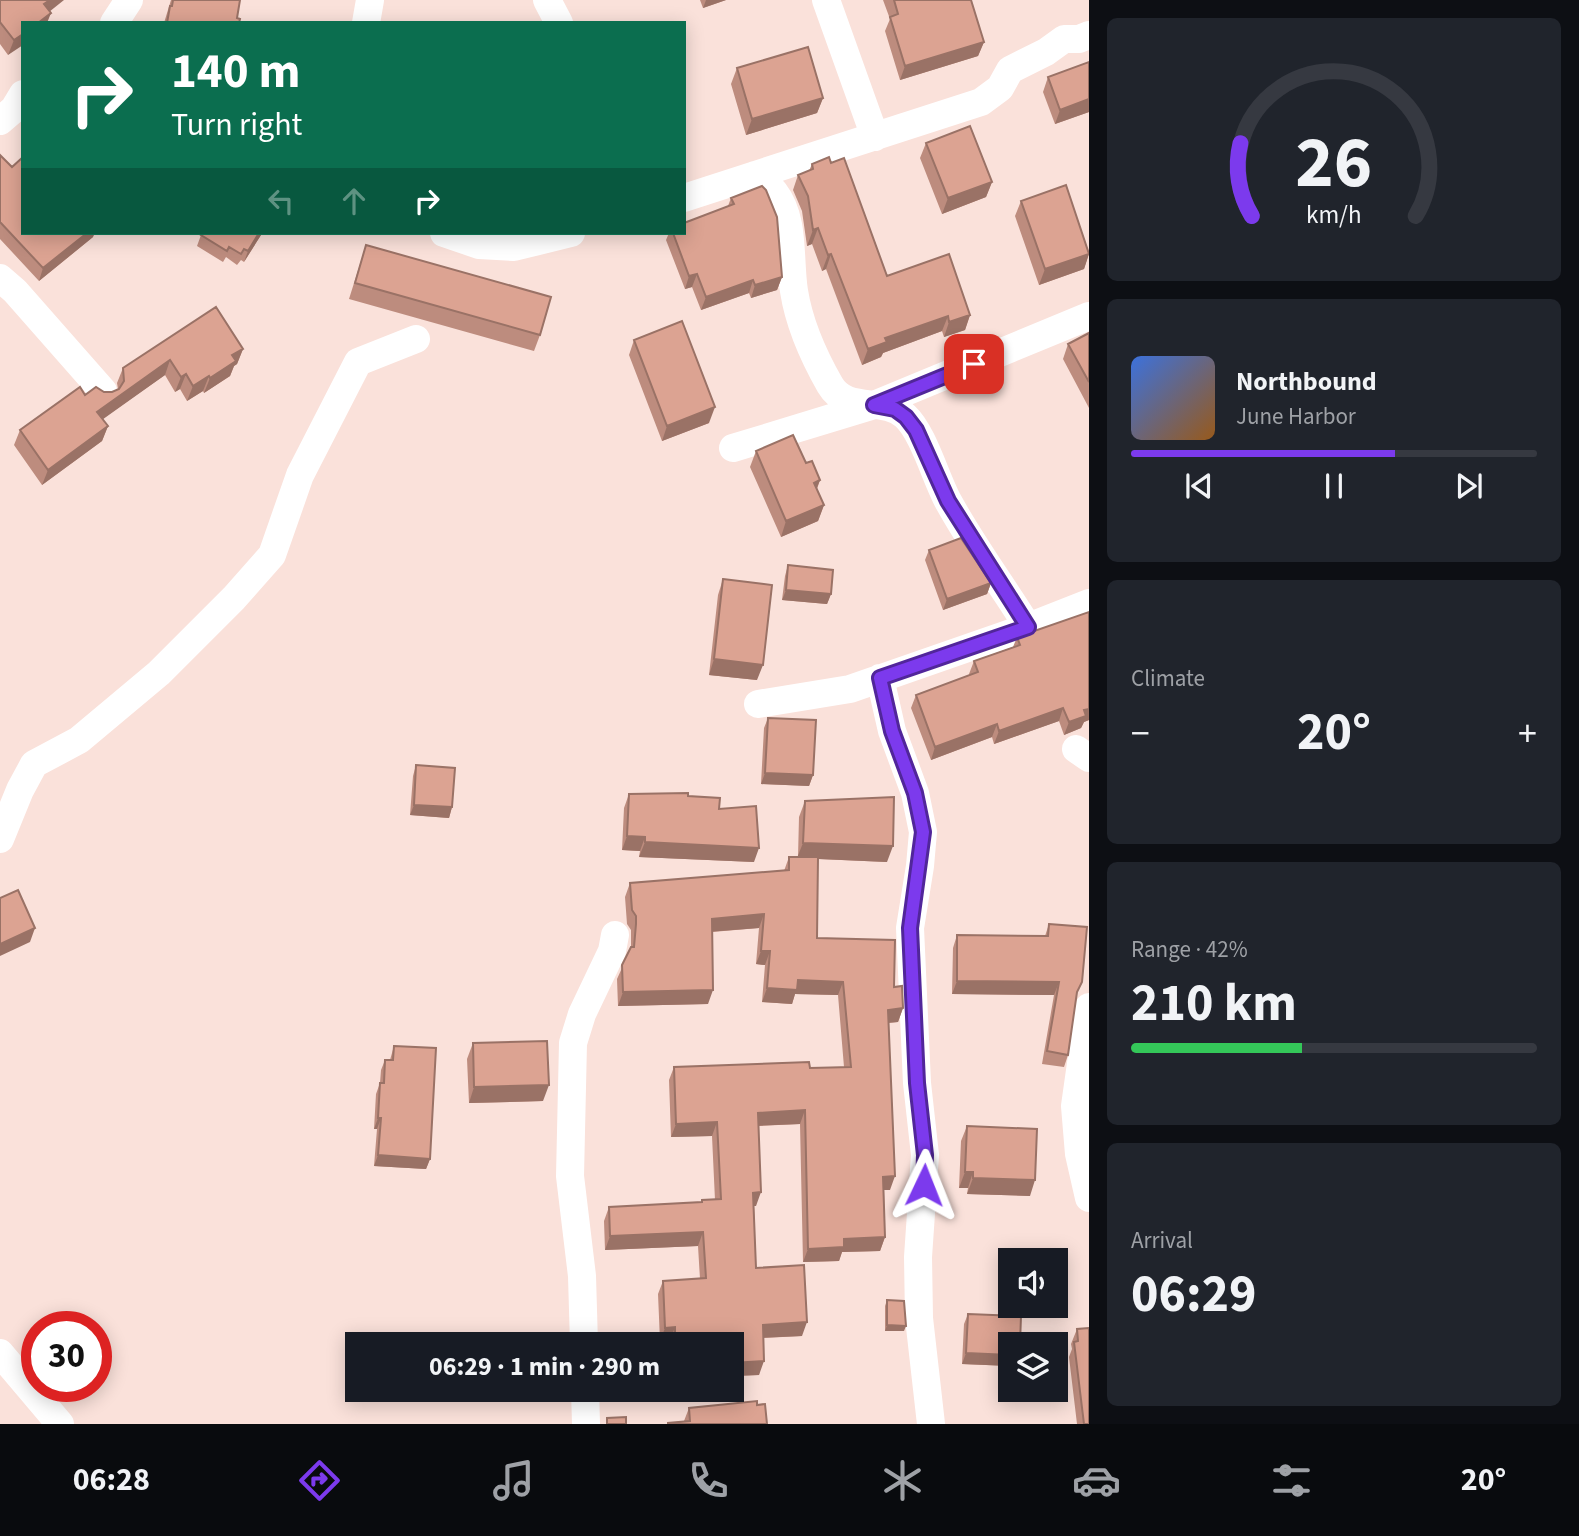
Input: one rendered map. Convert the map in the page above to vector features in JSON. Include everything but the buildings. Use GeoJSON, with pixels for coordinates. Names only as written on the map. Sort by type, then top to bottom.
{"type":"FeatureCollection","features":[{"type":"Feature","properties":{"kind":"street"},"geometry":{"type":"LineString","coordinates":[[115,21],[129,0]]}},
{"type":"Feature","properties":{"kind":"street"},"geometry":{"type":"LineString","coordinates":[[366,21],[370,0]]}},
{"type":"Feature","properties":{"kind":"street"},"geometry":{"type":"LineString","coordinates":[[547,0],[558,21]]}},
{"type":"Feature","properties":{"kind":"street"},"geometry":{"type":"LineString","coordinates":[[826,0],[875,137]]}},
{"type":"Feature","properties":{"kind":"street"},"geometry":{"type":"LineString","coordinates":[[686,197],[981,102],[1000,88],[1010,70],[1046,52],[1064,39],[1079,39],[1089,35]]}},
{"type":"Feature","properties":{"kind":"street"},"geometry":{"type":"LineString","coordinates":[[755,175],[774,192],[781,204],[788,227],[794,292],[807,335],[830,385],[847,402],[895,409],[906,417],[916,430],[948,501],[1028,627]]}},
{"type":"Feature","properties":{"kind":"street"},"geometry":{"type":"LineString","coordinates":[[449,235],[478,246],[514,247],[563,235]]}},
{"type":"Feature","properties":{"kind":"street"},"geometry":{"type":"LineString","coordinates":[[0,278],[15,291],[103,391]]}},
{"type":"Feature","properties":{"kind":"street"},"geometry":{"type":"LineString","coordinates":[[733,448],[874,405],[1089,316]]}},
{"type":"Feature","properties":{"kind":"street"},"geometry":{"type":"LineString","coordinates":[[0,839],[34,764],[79,740],[159,673],[234,598],[272,555],[300,475],[358,362],[416,339]]}},
{"type":"Feature","properties":{"kind":"street"},"geometry":{"type":"LineString","coordinates":[[758,704],[841,691],[1028,627],[1089,603]]}},
{"type":"Feature","properties":{"kind":"street"},"geometry":{"type":"LineString","coordinates":[[880,678],[892,731],[915,793],[923,832],[910,928],[917,1083],[925,1155],[918,1257],[919,1318],[931,1424]]}},
{"type":"Feature","properties":{"kind":"street"},"geometry":{"type":"LineString","coordinates":[[584,1332],[582,1276],[570,1176],[573,1043],[582,1014],[612,951],[615,935]]}},
{"type":"Feature","properties":{"kind":"street"},"geometry":{"type":"LineString","coordinates":[[1089,1007],[1075,1106],[1079,1154],[1089,1198]]}},
{"type":"Feature","properties":{"kind":"street"},"geometry":{"type":"LineString","coordinates":[[0,1353],[60,1424]]}},
{"type":"Feature","properties":{"kind":"street"},"geometry":{"type":"LineString","coordinates":[[585,1402],[586,1424]]}},
{"type":"Feature","properties":{"kind":"route"},"geometry":{"type":"LineString","coordinates":[[924,1185],[925,1155],[917,1083],[910,928],[923,832],[915,793],[892,731],[880,678],[1028,627],[948,501],[916,430],[906,417],[895,409],[874,405],[974,364]]}}]}
